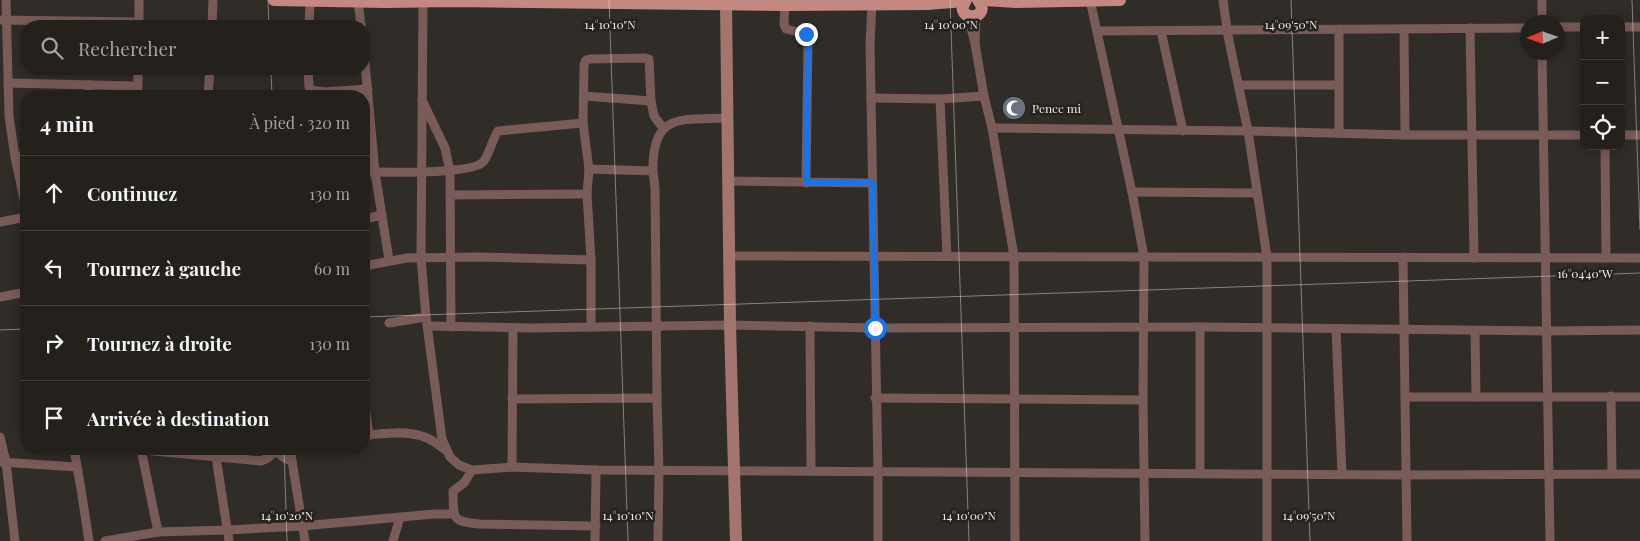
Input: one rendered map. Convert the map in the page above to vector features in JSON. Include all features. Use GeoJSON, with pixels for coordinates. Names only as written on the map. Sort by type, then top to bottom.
{"type":"FeatureCollection","features":[{"type":"Feature","properties":{"kind":"main road"},"geometry":{"type":"LineString","coordinates":[[274,0],[841,2],[872,4],[906,2],[973,7],[1023,1],[1120,0]]}},
{"type":"Feature","properties":{"kind":"street"},"geometry":{"type":"LineString","coordinates":[[6,0],[4,20],[9,116],[20,180]]}},
{"type":"Feature","properties":{"kind":"street"},"geometry":{"type":"LineString","coordinates":[[139,0],[139,20]]}},
{"type":"Feature","properties":{"kind":"street"},"geometry":{"type":"LineString","coordinates":[[212,20],[213,0]]}},
{"type":"Feature","properties":{"kind":"street"},"geometry":{"type":"LineString","coordinates":[[1090,0],[1132,192],[1144,257],[1145,541]]}},
{"type":"Feature","properties":{"kind":"street"},"geometry":{"type":"LineString","coordinates":[[1223,0],[1248,131],[1267,257],[1268,541]]}},
{"type":"Feature","properties":{"kind":"street"},"geometry":{"type":"LineString","coordinates":[[1542,0],[1542,15]]}},
{"type":"Feature","properties":{"kind":"street"},"geometry":{"type":"LineString","coordinates":[[311,20],[318,1]]}},
{"type":"Feature","properties":{"kind":"street"},"geometry":{"type":"LineString","coordinates":[[358,1],[360,20]]}},
{"type":"Feature","properties":{"kind":"street"},"geometry":{"type":"LineString","coordinates":[[423,1],[420,172],[421,258],[442,439],[450,457],[459,465],[472,470],[512,467],[596,470],[878,472],[1406,475],[1640,474]]}},
{"type":"Feature","properties":{"kind":"street"},"geometry":{"type":"LineString","coordinates":[[719,3],[728,118],[730,325],[736,541]]}},
{"type":"Feature","properties":{"kind":"street"},"geometry":{"type":"LineString","coordinates":[[781,3],[786,29],[806,34],[808,40],[806,183]]}},
{"type":"Feature","properties":{"kind":"street"},"geometry":{"type":"LineString","coordinates":[[872,4],[870,44],[878,541]]}},
{"type":"Feature","properties":{"kind":"street"},"geometry":{"type":"LineString","coordinates":[[973,7],[975,44],[992,128],[1014,256],[1015,541]]}},
{"type":"Feature","properties":{"kind":"street"},"geometry":{"type":"LineString","coordinates":[[4,20],[20,20]]}},
{"type":"Feature","properties":{"kind":"street"},"geometry":{"type":"LineString","coordinates":[[1565,28],[1580,27]]}},
{"type":"Feature","properties":{"kind":"street"},"geometry":{"type":"LineString","coordinates":[[1625,27],[1640,27]]}},
{"type":"Feature","properties":{"kind":"street"},"geometry":{"type":"LineString","coordinates":[[1470,28],[1474,258]]}},
{"type":"Feature","properties":{"kind":"street"},"geometry":{"type":"LineString","coordinates":[[1097,31],[1520,28]]}},
{"type":"Feature","properties":{"kind":"street"},"geometry":{"type":"LineString","coordinates":[[1339,29],[1339,133]]}},
{"type":"Feature","properties":{"kind":"street"},"geometry":{"type":"LineString","coordinates":[[1404,29],[1405,135]]}},
{"type":"Feature","properties":{"kind":"street"},"geometry":{"type":"LineString","coordinates":[[1161,31],[1183,131]]}},
{"type":"Feature","properties":{"kind":"street"},"geometry":{"type":"LineString","coordinates":[[591,327],[591,260],[587,194],[589,169],[583,123],[584,65],[586,60],[648,59],[650,101],[654,116],[663,128]]}},
{"type":"Feature","properties":{"kind":"street"},"geometry":{"type":"LineString","coordinates":[[1542,60],[1550,541]]}},
{"type":"Feature","properties":{"kind":"street"},"geometry":{"type":"LineString","coordinates":[[137,90],[138,75]]}},
{"type":"Feature","properties":{"kind":"street"},"geometry":{"type":"LineString","coordinates":[[208,90],[210,75]]}},
{"type":"Feature","properties":{"kind":"street"},"geometry":{"type":"LineString","coordinates":[[308,75],[309,88],[311,90]]}},
{"type":"Feature","properties":{"kind":"street"},"geometry":{"type":"LineString","coordinates":[[359,90],[368,89],[366,75]]}},
{"type":"Feature","properties":{"kind":"street"},"geometry":{"type":"LineString","coordinates":[[8,83],[137,86]]}},
{"type":"Feature","properties":{"kind":"street"},"geometry":{"type":"LineString","coordinates":[[89,85],[89,90]]}},
{"type":"Feature","properties":{"kind":"street"},"geometry":{"type":"LineString","coordinates":[[1239,85],[1339,85]]}},
{"type":"Feature","properties":{"kind":"street"},"geometry":{"type":"LineString","coordinates":[[584,96],[650,101]]}},
{"type":"Feature","properties":{"kind":"street"},"geometry":{"type":"LineString","coordinates":[[871,98],[940,99],[984,96]]}},
{"type":"Feature","properties":{"kind":"street"},"geometry":{"type":"LineString","coordinates":[[421,99],[445,148],[450,171],[451,327]]}},
{"type":"Feature","properties":{"kind":"street"},"geometry":{"type":"LineString","coordinates":[[940,99],[947,256]]}},
{"type":"Feature","properties":{"kind":"street"},"geometry":{"type":"LineString","coordinates":[[658,541],[659,470],[653,155],[657,138],[663,128],[674,122],[690,119],[728,118]]}},
{"type":"Feature","properties":{"kind":"street"},"geometry":{"type":"LineString","coordinates":[[370,172],[450,171],[476,166],[483,162],[498,131],[583,123]]}},
{"type":"Feature","properties":{"kind":"street"},"geometry":{"type":"LineString","coordinates":[[992,128],[1405,135],[1580,135]]}},
{"type":"Feature","properties":{"kind":"street"},"geometry":{"type":"LineString","coordinates":[[370,134],[389,260]]}},
{"type":"Feature","properties":{"kind":"street"},"geometry":{"type":"LineString","coordinates":[[1625,135],[1640,135]]}},
{"type":"Feature","properties":{"kind":"street"},"geometry":{"type":"LineString","coordinates":[[1605,150],[1606,258]]}},
{"type":"Feature","properties":{"kind":"street"},"geometry":{"type":"LineString","coordinates":[[15,157],[20,156]]}},
{"type":"Feature","properties":{"kind":"street"},"geometry":{"type":"LineString","coordinates":[[589,169],[653,171]]}},
{"type":"Feature","properties":{"kind":"street"},"geometry":{"type":"LineString","coordinates":[[728,181],[872,183]]}},
{"type":"Feature","properties":{"kind":"street"},"geometry":{"type":"LineString","coordinates":[[1132,192],[1257,193]]}},
{"type":"Feature","properties":{"kind":"street"},"geometry":{"type":"LineString","coordinates":[[450,195],[587,194]]}},
{"type":"Feature","properties":{"kind":"street"},"geometry":{"type":"LineString","coordinates":[[370,218],[382,215]]}},
{"type":"Feature","properties":{"kind":"street"},"geometry":{"type":"LineString","coordinates":[[0,222],[20,218]]}},
{"type":"Feature","properties":{"kind":"street"},"geometry":{"type":"LineString","coordinates":[[729,256],[1640,258]]}},
{"type":"Feature","properties":{"kind":"street"},"geometry":{"type":"LineString","coordinates":[[370,265],[389,260],[421,258],[591,260]]}},
{"type":"Feature","properties":{"kind":"street"},"geometry":{"type":"LineString","coordinates":[[1403,258],[1407,541]]}},
{"type":"Feature","properties":{"kind":"street"},"geometry":{"type":"LineString","coordinates":[[0,297],[20,293]]}},
{"type":"Feature","properties":{"kind":"street"},"geometry":{"type":"LineString","coordinates":[[389,323],[427,321],[451,327],[512,328],[730,325],[875,328],[1200,327],[1475,331],[1640,330]]}},
{"type":"Feature","properties":{"kind":"street"},"geometry":{"type":"LineString","coordinates":[[810,326],[812,471]]}},
{"type":"Feature","properties":{"kind":"street"},"geometry":{"type":"LineString","coordinates":[[1200,327],[1200,473]]}},
{"type":"Feature","properties":{"kind":"street"},"geometry":{"type":"LineString","coordinates":[[512,328],[512,467]]}},
{"type":"Feature","properties":{"kind":"street"},"geometry":{"type":"LineString","coordinates":[[1336,329],[1342,474]]}},
{"type":"Feature","properties":{"kind":"street"},"geometry":{"type":"LineString","coordinates":[[1475,331],[1476,397]]}},
{"type":"Feature","properties":{"kind":"street"},"geometry":{"type":"LineString","coordinates":[[1611,396],[1612,474]]}},
{"type":"Feature","properties":{"kind":"street"},"geometry":{"type":"LineString","coordinates":[[1405,397],[1640,396]]}},
{"type":"Feature","properties":{"kind":"street"},"geometry":{"type":"LineString","coordinates":[[512,399],[657,398]]}},
{"type":"Feature","properties":{"kind":"street"},"geometry":{"type":"LineString","coordinates":[[875,398],[1144,400]]}},
{"type":"Feature","properties":{"kind":"street"},"geometry":{"type":"LineString","coordinates":[[370,435],[394,433],[422,436],[433,441],[448,452]]}},
{"type":"Feature","properties":{"kind":"street"},"geometry":{"type":"LineString","coordinates":[[0,437],[15,541]]}},
{"type":"Feature","properties":{"kind":"street"},"geometry":{"type":"LineString","coordinates":[[75,455],[88,541]]}},
{"type":"Feature","properties":{"kind":"street"},"geometry":{"type":"LineString","coordinates":[[142,455],[158,532]]}},
{"type":"Feature","properties":{"kind":"street"},"geometry":{"type":"LineString","coordinates":[[210,455],[216,458],[261,461],[271,455]]}},
{"type":"Feature","properties":{"kind":"street"},"geometry":{"type":"LineString","coordinates":[[281,455],[292,461]]}},
{"type":"Feature","properties":{"kind":"street"},"geometry":{"type":"LineString","coordinates":[[291,455],[305,541]]}},
{"type":"Feature","properties":{"kind":"street"},"geometry":{"type":"LineString","coordinates":[[216,458],[229,541]]}},
{"type":"Feature","properties":{"kind":"street"},"geometry":{"type":"LineString","coordinates":[[3,462],[77,467]]}},
{"type":"Feature","properties":{"kind":"street"},"geometry":{"type":"LineString","coordinates":[[472,470],[464,483],[453,491],[454,514],[460,522],[596,526]]}},
{"type":"Feature","properties":{"kind":"street"},"geometry":{"type":"LineString","coordinates":[[596,470],[596,541]]}},
{"type":"Feature","properties":{"kind":"street"},"geometry":{"type":"LineString","coordinates":[[105,541],[158,532],[302,526],[434,514],[454,514]]}},
{"type":"Feature","properties":{"kind":"street"},"geometry":{"type":"LineString","coordinates":[[393,541],[400,517]]}},
{"type":"Feature","properties":{"kind":"place","name":"Pencc mi"},"geometry":{"type":"Point","coordinates":[1014,108]}},
{"type":"Feature","properties":{"kind":"route"},"geometry":{"type":"LineString","coordinates":[[806,34],[808,40],[806,183],[872,183],[875,328]]}}]}
